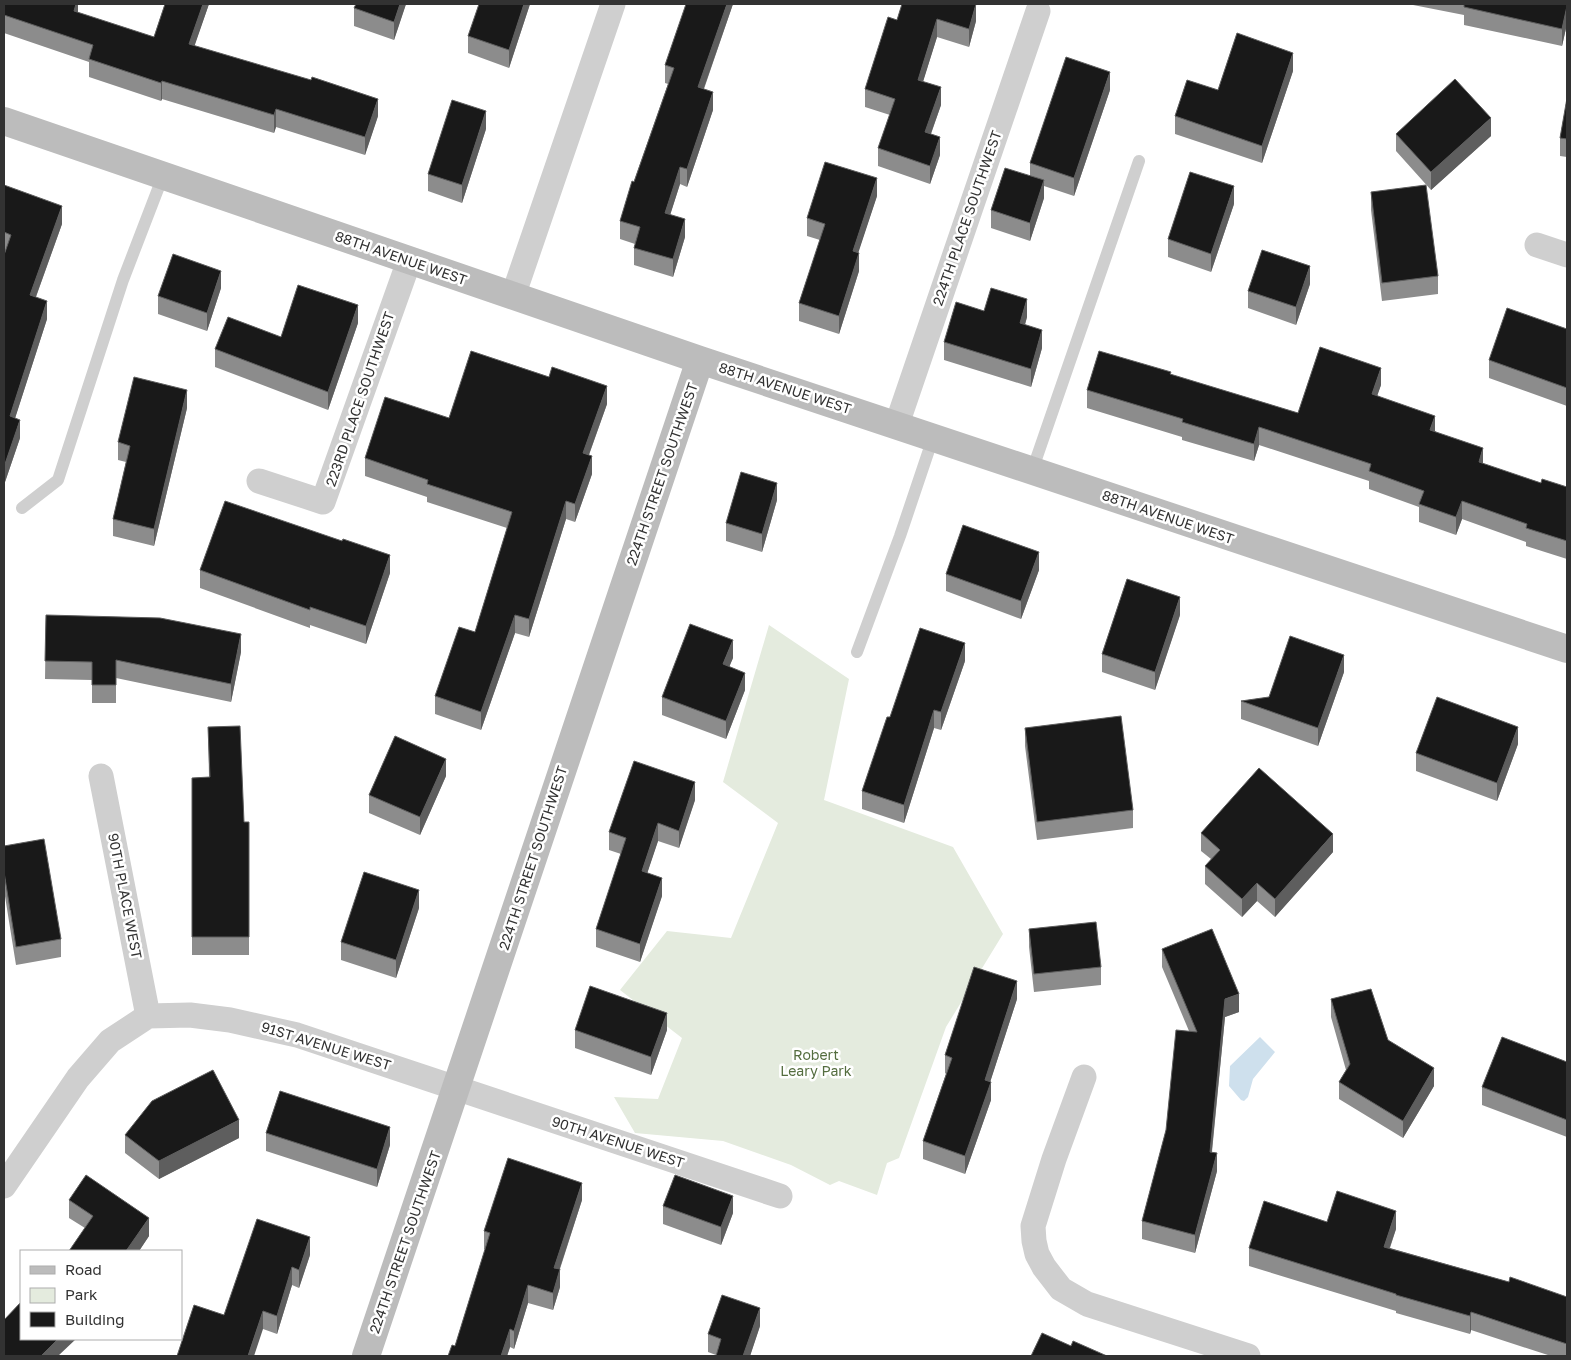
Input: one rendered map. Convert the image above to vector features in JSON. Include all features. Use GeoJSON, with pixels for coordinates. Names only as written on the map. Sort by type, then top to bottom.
{"type":"FeatureCollection","features":[{"type":"Feature","properties":{"kind":"street"},"geometry":{"type":"LineString","coordinates":[[513,296],[613,4]]}},
{"type":"Feature","properties":{"kind":"street","name":"224TH PLACE SOUTHWEST"},"geometry":{"type":"LineString","coordinates":[[897,424],[1038,11]]}},
{"type":"Feature","properties":{"kind":"street","name":"88TH AVENUE WEST"},"geometry":{"type":"LineString","coordinates":[[4,121],[700,360],[897,424],[1032,472],[1567,649]]}},
{"type":"Feature","properties":{"kind":"street"},"geometry":{"type":"LineString","coordinates":[[1537,245],[1567,254]]}},
{"type":"Feature","properties":{"kind":"street","name":"223RD PLACE SOUTHWEST"},"geometry":{"type":"LineString","coordinates":[[259,481],[323,502],[409,261]]}},
{"type":"Feature","properties":{"kind":"street","name":"224TH STREET SOUTHWEST"},"geometry":{"type":"LineString","coordinates":[[366,1356],[700,360]]}},
{"type":"Feature","properties":{"kind":"street","name":"90TH PLACE WEST"},"geometry":{"type":"LineString","coordinates":[[101,776],[148,1016]]}},
{"type":"Feature","properties":{"kind":"street","name":"91ST AVENUE WEST"},"geometry":{"type":"LineString","coordinates":[[148,1016],[190,1015],[230,1020],[297,1035],[456,1088]]}},
{"type":"Feature","properties":{"kind":"street"},"geometry":{"type":"LineString","coordinates":[[4,1186],[78,1078],[110,1041],[148,1016]]}},
{"type":"Feature","properties":{"kind":"street"},"geometry":{"type":"LineString","coordinates":[[1084,1077],[1054,1159],[1033,1226],[1037,1254],[1044,1267],[1061,1289],[1087,1304],[1248,1356]]}},
{"type":"Feature","properties":{"kind":"street","name":"90TH AVENUE WEST"},"geometry":{"type":"LineString","coordinates":[[456,1088],[780,1196]]}},
{"type":"Feature","properties":{"kind":"lane"},"geometry":{"type":"LineString","coordinates":[[1032,472],[1140,161]]}},
{"type":"Feature","properties":{"kind":"lane"},"geometry":{"type":"LineString","coordinates":[[22,508],[58,480],[114,306],[163,176]]}},
{"type":"Feature","properties":{"kind":"lane"},"geometry":{"type":"LineString","coordinates":[[857,652],[900,536],[933,438]]}},
{"type":"Feature","properties":{"kind":"green space","name":"Robert Leary Park"},"geometry":{"type":"Polygon","coordinates":[[[769,625],[849,679],[824,800],[953,847],[1003,934],[946,1027],[899,1158],[887,1163],[877,1195],[839,1181],[830,1185],[791,1165],[723,1141],[635,1133],[614,1097],[658,1099],[682,1038],[620,990],[667,931],[731,938],[778,823],[723,782],[769,625]]]}},
{"type":"Feature","properties":{"kind":"water"},"geometry":{"type":"Polygon","coordinates":[[[1260,1037],[1275,1052],[1253,1079],[1248,1097],[1244,1101],[1229,1086],[1230,1066],[1260,1037]]]}},
{"type":"Feature","properties":{"kind":"building"},"geometry":{"type":"Polygon","coordinates":[[[4,4],[76,4],[74,11],[154,37],[165,4],[203,4],[189,44],[311,80],[312,77],[378,99],[365,137],[276,109],[274,115],[162,81],[161,83],[89,59],[93,45],[4,15],[4,4]]]}},
{"type":"Feature","properties":{"kind":"building"},"geometry":{"type":"Polygon","coordinates":[[[356,4],[400,4],[394,22],[354,8],[356,4]]]}},
{"type":"Feature","properties":{"kind":"building"},"geometry":{"type":"Polygon","coordinates":[[[479,4],[524,4],[509,50],[468,36],[479,4]]]}},
{"type":"Feature","properties":{"kind":"building"},"geometry":{"type":"Polygon","coordinates":[[[686,4],[727,4],[698,87],[713,92],[687,169],[680,167],[665,213],[685,219],[673,259],[634,248],[640,227],[620,221],[632,181],[634,182],[674,68],[665,65],[686,4]]]}},
{"type":"Feature","properties":{"kind":"building"},"geometry":{"type":"Polygon","coordinates":[[[902,4],[976,4],[969,29],[937,19],[918,80],[941,87],[925,132],[940,137],[930,166],[878,148],[895,99],[865,89],[888,17],[897,20],[902,4]]]}},
{"type":"Feature","properties":{"kind":"building"},"geometry":{"type":"Polygon","coordinates":[[[1464,4],[1567,4],[1567,6],[1562,29],[1464,7],[1464,4]]]}},
{"type":"Feature","properties":{"kind":"building"},"geometry":{"type":"Polygon","coordinates":[[[1237,33],[1293,53],[1262,146],[1175,116],[1187,80],[1218,90],[1237,33]]]}},
{"type":"Feature","properties":{"kind":"building"},"geometry":{"type":"Polygon","coordinates":[[[1066,57],[1110,72],[1074,178],[1030,163],[1066,57]]]}},
{"type":"Feature","properties":{"kind":"building"},"geometry":{"type":"Polygon","coordinates":[[[1455,79],[1491,118],[1431,172],[1396,134],[1455,79]]]}},
{"type":"Feature","properties":{"kind":"building"},"geometry":{"type":"Polygon","coordinates":[[[1567,98],[1567,139],[1560,138],[1567,98]]]}},
{"type":"Feature","properties":{"kind":"building"},"geometry":{"type":"Polygon","coordinates":[[[452,100],[486,111],[462,185],[428,174],[452,100]]]}},
{"type":"Feature","properties":{"kind":"building"},"geometry":{"type":"Polygon","coordinates":[[[825,162],[877,178],[853,251],[859,253],[839,316],[799,303],[825,224],[807,218],[825,162]]]}},
{"type":"Feature","properties":{"kind":"building"},"geometry":{"type":"Polygon","coordinates":[[[1005,168],[1044,180],[1030,223],[991,210],[1005,168]]]}},
{"type":"Feature","properties":{"kind":"building"},"geometry":{"type":"Polygon","coordinates":[[[1190,172],[1234,186],[1211,254],[1168,239],[1190,172]]]}},
{"type":"Feature","properties":{"kind":"building"},"geometry":{"type":"Polygon","coordinates":[[[4,185],[62,206],[30,295],[47,301],[10,416],[20,420],[5,464],[4,255],[11,235],[4,232],[4,185]]]}},
{"type":"Feature","properties":{"kind":"building"},"geometry":{"type":"Polygon","coordinates":[[[1426,185],[1438,276],[1382,283],[1371,192],[1426,185]]]}},
{"type":"Feature","properties":{"kind":"building"},"geometry":{"type":"Polygon","coordinates":[[[1262,250],[1310,266],[1296,307],[1248,291],[1262,250]]]}},
{"type":"Feature","properties":{"kind":"building"},"geometry":{"type":"Polygon","coordinates":[[[173,254],[221,271],[207,313],[158,296],[173,254]]]}},
{"type":"Feature","properties":{"kind":"building"},"geometry":{"type":"Polygon","coordinates":[[[298,285],[358,305],[328,392],[215,349],[228,317],[281,337],[298,285]]]}},
{"type":"Feature","properties":{"kind":"building"},"geometry":{"type":"Polygon","coordinates":[[[991,288],[1027,299],[1020,323],[1042,330],[1031,369],[944,342],[956,302],[984,311],[991,288]]]}},
{"type":"Feature","properties":{"kind":"building"},"geometry":{"type":"Polygon","coordinates":[[[1507,308],[1567,329],[1567,388],[1489,360],[1507,308]]]}},
{"type":"Feature","properties":{"kind":"building"},"geometry":{"type":"Polygon","coordinates":[[[1320,347],[1381,368],[1372,394],[1435,416],[1430,430],[1483,448],[1479,462],[1541,483],[1542,479],[1567,487],[1567,541],[1526,528],[1527,524],[1462,501],[1456,517],[1419,504],[1424,491],[1369,471],[1371,464],[1259,427],[1254,444],[1182,422],[1183,419],[1087,390],[1099,351],[1298,413],[1320,347]]]}},
{"type":"Feature","properties":{"kind":"building"},"geometry":{"type":"Polygon","coordinates":[[[471,351],[549,377],[552,367],[607,386],[583,453],[592,456],[575,504],[566,501],[529,619],[515,615],[481,712],[435,696],[459,627],[475,632],[512,512],[427,484],[428,480],[365,458],[385,397],[449,418],[471,351]]]}},
{"type":"Feature","properties":{"kind":"building"},"geometry":{"type":"Polygon","coordinates":[[[134,377],[187,390],[154,529],[113,519],[130,446],[118,442],[134,377]]]}},
{"type":"Feature","properties":{"kind":"building"},"geometry":{"type":"Polygon","coordinates":[[[741,472],[777,483],[762,534],[726,523],[741,472]]]}},
{"type":"Feature","properties":{"kind":"building"},"geometry":{"type":"Polygon","coordinates":[[[225,501],[342,541],[343,539],[390,555],[366,626],[310,607],[310,610],[200,570],[225,501]]]}},
{"type":"Feature","properties":{"kind":"building"},"geometry":{"type":"Polygon","coordinates":[[[963,525],[1039,552],[1021,601],[946,574],[963,525]]]}},
{"type":"Feature","properties":{"kind":"building"},"geometry":{"type":"Polygon","coordinates":[[[1127,579],[1180,597],[1155,672],[1102,654],[1127,579]]]}},
{"type":"Feature","properties":{"kind":"building"},"geometry":{"type":"Polygon","coordinates":[[[46,615],[160,618],[241,634],[231,684],[116,660],[116,685],[92,685],[92,662],[45,661],[46,615]]]}},
{"type":"Feature","properties":{"kind":"building"},"geometry":{"type":"Polygon","coordinates":[[[690,624],[733,640],[723,664],[745,673],[726,721],[662,697],[690,624]]]}},
{"type":"Feature","properties":{"kind":"building"},"geometry":{"type":"Polygon","coordinates":[[[920,628],[965,643],[941,712],[934,710],[904,805],[862,791],[887,717],[890,717],[920,628]]]}},
{"type":"Feature","properties":{"kind":"building"},"geometry":{"type":"Polygon","coordinates":[[[1290,636],[1344,655],[1318,728],[1241,701],[1269,697],[1290,636]]]}},
{"type":"Feature","properties":{"kind":"building"},"geometry":{"type":"Polygon","coordinates":[[[1437,697],[1518,727],[1497,783],[1416,753],[1437,697]]]}},
{"type":"Feature","properties":{"kind":"building"},"geometry":{"type":"Polygon","coordinates":[[[1121,716],[1133,810],[1037,822],[1025,728],[1121,716]]]}},
{"type":"Feature","properties":{"kind":"building"},"geometry":{"type":"Polygon","coordinates":[[[240,726],[244,822],[249,822],[249,937],[192,937],[192,778],[210,777],[208,727],[240,726]]]}},
{"type":"Feature","properties":{"kind":"building"},"geometry":{"type":"Polygon","coordinates":[[[395,736],[446,759],[420,817],[369,795],[395,736]]]}},
{"type":"Feature","properties":{"kind":"building"},"geometry":{"type":"Polygon","coordinates":[[[634,761],[695,782],[679,831],[658,823],[642,871],[662,878],[640,944],[596,929],[626,838],[609,832],[634,761]]]}},
{"type":"Feature","properties":{"kind":"building"},"geometry":{"type":"Polygon","coordinates":[[[1259,768],[1333,834],[1275,899],[1257,883],[1242,899],[1205,866],[1220,850],[1201,833],[1259,768]]]}},
{"type":"Feature","properties":{"kind":"building"},"geometry":{"type":"Polygon","coordinates":[[[44,839],[61,939],[16,947],[4,872],[4,846],[44,839]]]}},
{"type":"Feature","properties":{"kind":"building"},"geometry":{"type":"Polygon","coordinates":[[[364,872],[419,890],[396,960],[341,942],[364,872]]]}},
{"type":"Feature","properties":{"kind":"building"},"geometry":{"type":"Polygon","coordinates":[[[1096,922],[1101,967],[1034,974],[1029,929],[1096,922]]]}},
{"type":"Feature","properties":{"kind":"building"},"geometry":{"type":"Polygon","coordinates":[[[1212,929],[1239,994],[1225,999],[1210,1152],[1217,1153],[1195,1235],[1142,1221],[1166,1130],[1176,1030],[1197,1032],[1162,949],[1212,929]]]}},
{"type":"Feature","properties":{"kind":"building"},"geometry":{"type":"Polygon","coordinates":[[[974,967],[1017,981],[985,1080],[991,1082],[965,1156],[923,1141],[952,1058],[945,1055],[974,967]]]}},
{"type":"Feature","properties":{"kind":"building"},"geometry":{"type":"Polygon","coordinates":[[[590,986],[667,1013],[651,1057],[575,1030],[590,986]]]}},
{"type":"Feature","properties":{"kind":"building"},"geometry":{"type":"Polygon","coordinates":[[[1371,989],[1388,1040],[1434,1068],[1403,1121],[1339,1082],[1350,1064],[1331,999],[1371,989]]]}},
{"type":"Feature","properties":{"kind":"building"},"geometry":{"type":"Polygon","coordinates":[[[1502,1037],[1567,1062],[1567,1120],[1482,1087],[1502,1037]]]}},
{"type":"Feature","properties":{"kind":"building"},"geometry":{"type":"Polygon","coordinates":[[[213,1070],[239,1120],[159,1161],[125,1135],[152,1101],[213,1070]]]}},
{"type":"Feature","properties":{"kind":"building"},"geometry":{"type":"Polygon","coordinates":[[[280,1091],[390,1127],[377,1169],[266,1133],[280,1091]]]}},
{"type":"Feature","properties":{"kind":"building"},"geometry":{"type":"Polygon","coordinates":[[[508,1158],[582,1183],[554,1268],[560,1269],[553,1293],[528,1285],[514,1331],[510,1329],[501,1356],[448,1356],[452,1345],[455,1346],[490,1233],[484,1231],[508,1158]]]}},
{"type":"Feature","properties":{"kind":"building"},"geometry":{"type":"Polygon","coordinates":[[[86,1175],[149,1218],[127,1250],[70,1250],[93,1216],[69,1200],[86,1175]]]}},
{"type":"Feature","properties":{"kind":"building"},"geometry":{"type":"Polygon","coordinates":[[[675,1175],[733,1196],[721,1227],[663,1206],[675,1175]]]}},
{"type":"Feature","properties":{"kind":"building"},"geometry":{"type":"Polygon","coordinates":[[[1337,1191],[1396,1211],[1384,1247],[1509,1282],[1510,1277],[1567,1297],[1567,1344],[1471,1312],[1470,1316],[1396,1295],[1249,1248],[1264,1201],[1327,1222],[1337,1191]]]}},
{"type":"Feature","properties":{"kind":"building"},"geometry":{"type":"Polygon","coordinates":[[[257,1219],[310,1237],[299,1270],[292,1267],[277,1316],[263,1311],[248,1356],[177,1356],[194,1305],[224,1315],[257,1219]]]}},
{"type":"Feature","properties":{"kind":"building"},"geometry":{"type":"Polygon","coordinates":[[[722,1295],[760,1308],[743,1356],[716,1356],[721,1339],[708,1334],[722,1295]]]}},
{"type":"Feature","properties":{"kind":"building"},"geometry":{"type":"Polygon","coordinates":[[[20,1303],[20,1340],[57,1340],[41,1356],[4,1356],[4,1320],[20,1303]]]}},
{"type":"Feature","properties":{"kind":"building"},"geometry":{"type":"Polygon","coordinates":[[[1042,1333],[1071,1346],[1073,1341],[1107,1356],[1031,1356],[1042,1333]]]}}]}
